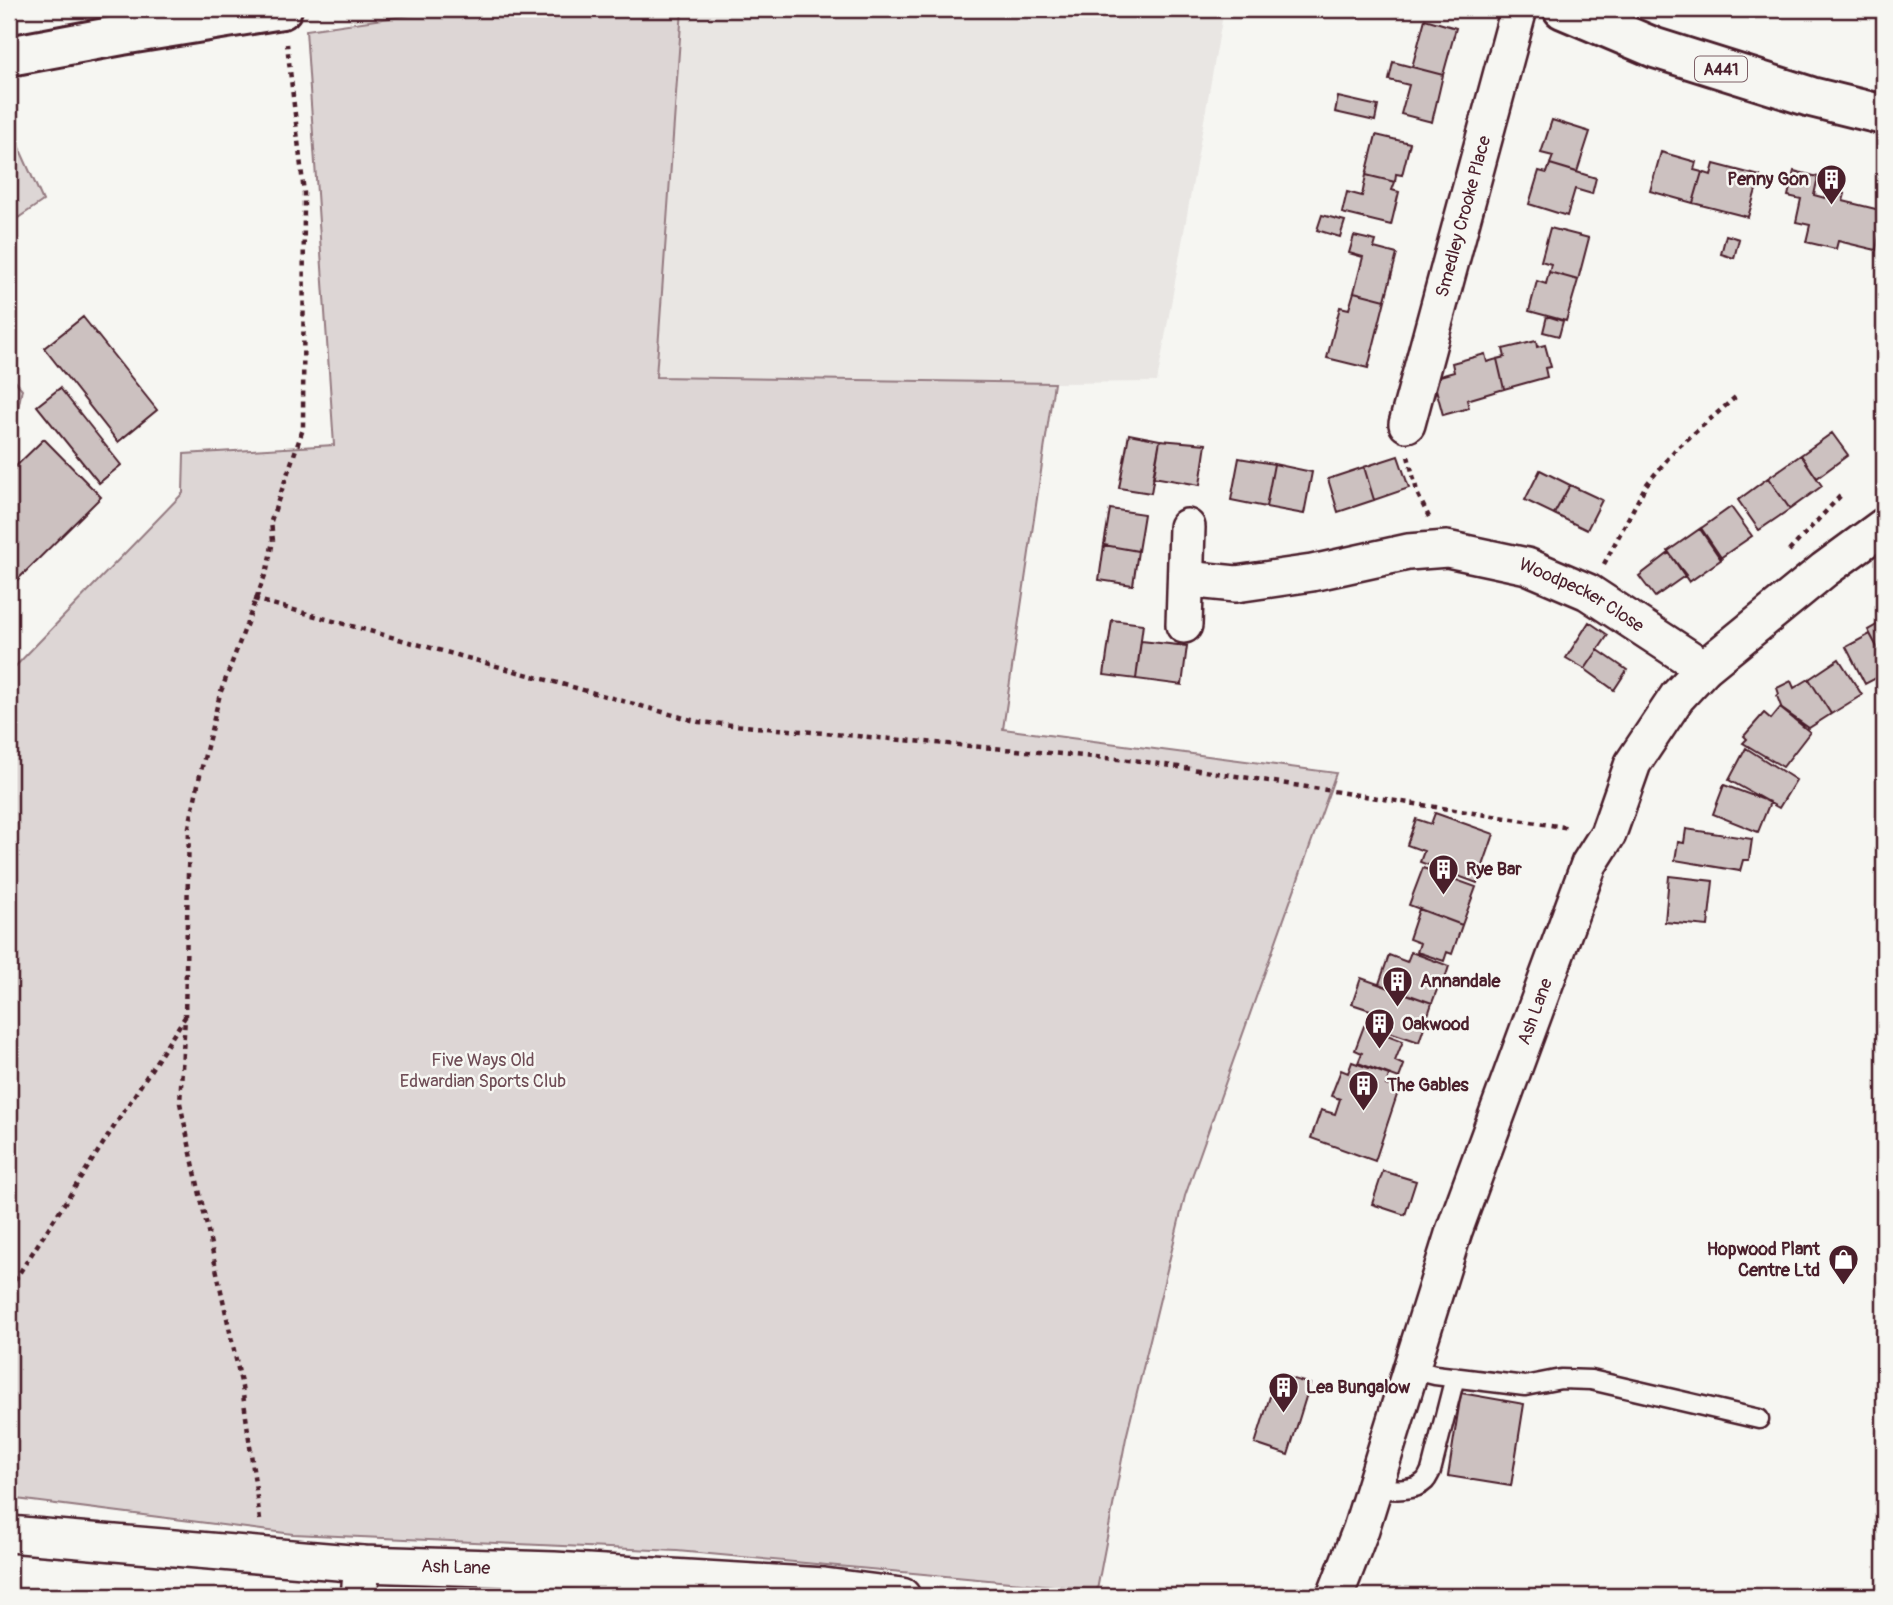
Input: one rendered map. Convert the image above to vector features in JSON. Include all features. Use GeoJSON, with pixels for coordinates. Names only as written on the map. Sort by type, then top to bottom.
{"type":"FeatureCollection","features":[{"type":"Feature","properties":{"kind":"highway","name":"A441"},"geometry":{"type":"LineString","coordinates":[[1563,9],[1655,48],[1811,97],[1884,115]]}},
{"type":"Feature","properties":{"kind":"highway"},"geometry":{"type":"LineString","coordinates":[[9,56],[122,35],[284,22]]}},
{"type":"Feature","properties":{"kind":"street","name":"Smedley Crooke Place"},"geometry":{"type":"LineString","coordinates":[[1407,424],[1519,9]]}},
{"type":"Feature","properties":{"kind":"street","name":"Ash Lane"},"geometry":{"type":"LineString","coordinates":[[1335,1596],[1361,1529],[1458,1218],[1589,864],[1608,834],[1633,763],[1677,697],[1704,668],[1824,570],[1884,526]]}},
{"type":"Feature","properties":{"kind":"street"},"geometry":{"type":"LineString","coordinates":[[1184,625],[1187,527]]}},
{"type":"Feature","properties":{"kind":"street","name":"Woodpecker Close"},"geometry":{"type":"LineString","coordinates":[[1186,579],[1236,583],[1312,573],[1408,552],[1447,549],[1527,566],[1588,592],[1704,668]]}},
{"type":"Feature","properties":{"kind":"street","name":"Ash Lane"},"geometry":{"type":"LineString","coordinates":[[9,1534],[261,1556],[360,1580],[581,1572],[824,1586],[902,1596]]}},
{"type":"Feature","properties":{"kind":"lane"},"geometry":{"type":"LineString","coordinates":[[1410,1369],[1525,1386],[1562,1379],[1591,1380],[1759,1419]]}},
{"type":"Feature","properties":{"kind":"lane"},"geometry":{"type":"LineString","coordinates":[[1374,1488],[1402,1489],[1415,1487],[1425,1481],[1432,1471],[1454,1377]]}},
{"type":"Feature","properties":{"kind":"path"},"geometry":{"type":"LineString","coordinates":[[261,1556],[262,1530],[242,1387],[180,1103],[190,827],[220,694],[267,570],[273,541],[271,521],[303,429],[304,192],[284,22]]}},
{"type":"Feature","properties":{"kind":"path"},"geometry":{"type":"LineString","coordinates":[[1588,592],[1646,485],[1675,450],[1739,394]]}},
{"type":"Feature","properties":{"kind":"path"},"geometry":{"type":"LineString","coordinates":[[1407,424],[1408,457],[1418,495],[1447,549]]}},
{"type":"Feature","properties":{"kind":"path"},"geometry":{"type":"LineString","coordinates":[[254,599],[699,722],[1140,761],[1608,834]]}},
{"type":"Feature","properties":{"kind":"path"},"geometry":{"type":"LineString","coordinates":[[9,1289],[185,1017]]}},
{"type":"Feature","properties":{"kind":"shaded area"},"geometry":{"type":"Polygon","coordinates":[[[682,9],[1224,9],[1157,382],[656,378],[682,9]]]}},
{"type":"Feature","properties":{"kind":"green space","name":"Five Ways Old Edwardian Sports Club"},"geometry":{"type":"Polygon","coordinates":[[[452,9],[682,9],[656,377],[1054,383],[1003,729],[1336,773],[1185,1196],[1126,1438],[1097,1590],[677,1551],[293,1534],[9,1498],[9,673],[183,493],[184,454],[334,445],[306,30],[452,9]]]}},
{"type":"Feature","properties":{"kind":"green space"},"geometry":{"type":"Polygon","coordinates":[[[9,125],[43,201],[9,224],[9,125]]]}},
{"type":"Feature","properties":{"kind":"green space"},"geometry":{"type":"Polygon","coordinates":[[[9,374],[22,389],[9,453],[9,374]]]}},
{"type":"Feature","properties":{"kind":"building"},"geometry":{"type":"Polygon","coordinates":[[[1425,19],[1456,28],[1443,75],[1412,67],[1425,19]]]}},
{"type":"Feature","properties":{"kind":"building"},"geometry":{"type":"Polygon","coordinates":[[[1393,62],[1443,75],[1432,122],[1401,114],[1409,85],[1389,80],[1393,62]]]}},
{"type":"Feature","properties":{"kind":"building"},"geometry":{"type":"Polygon","coordinates":[[[1338,97],[1378,106],[1375,121],[1335,112],[1338,97]]]}},
{"type":"Feature","properties":{"kind":"building"},"geometry":{"type":"Polygon","coordinates":[[[1552,120],[1590,132],[1577,172],[1550,164],[1553,156],[1541,153],[1552,120]]]}},
{"type":"Feature","properties":{"kind":"building"},"geometry":{"type":"Polygon","coordinates":[[[1376,135],[1410,143],[1402,175],[1396,174],[1395,182],[1366,175],[1376,135]]]}},
{"type":"Feature","properties":{"kind":"building"},"geometry":{"type":"Polygon","coordinates":[[[1661,152],[1696,162],[1694,170],[1702,172],[1693,203],[1650,191],[1661,152]]]}},
{"type":"Feature","properties":{"kind":"building"},"geometry":{"type":"Polygon","coordinates":[[[1550,164],[1596,178],[1592,194],[1575,189],[1567,216],[1529,204],[1539,171],[1547,173],[1550,164]]]}},
{"type":"Feature","properties":{"kind":"building"},"geometry":{"type":"Polygon","coordinates":[[[1714,164],[1760,176],[1748,217],[1693,203],[1702,172],[1711,175],[1714,164]]]}},
{"type":"Feature","properties":{"kind":"building","name":"Penny Gon"},"geometry":{"type":"Polygon","coordinates":[[[1794,171],[1818,177],[1814,195],[1825,198],[1828,190],[1845,194],[1843,201],[1884,211],[1876,250],[1838,241],[1836,249],[1806,242],[1810,225],[1796,222],[1801,199],[1788,196],[1794,171]]]}},
{"type":"Feature","properties":{"kind":"building"},"geometry":{"type":"Polygon","coordinates":[[[1366,175],[1395,182],[1392,190],[1399,192],[1391,225],[1342,213],[1347,192],[1362,196],[1366,175]]]}},
{"type":"Feature","properties":{"kind":"building"},"geometry":{"type":"Polygon","coordinates":[[[1322,215],[1345,221],[1340,237],[1317,230],[1322,215]]]}},
{"type":"Feature","properties":{"kind":"building"},"geometry":{"type":"Polygon","coordinates":[[[1550,228],[1589,238],[1578,280],[1549,272],[1551,264],[1541,261],[1550,228]]]}},
{"type":"Feature","properties":{"kind":"building"},"geometry":{"type":"Polygon","coordinates":[[[1726,235],[1739,239],[1734,258],[1721,254],[1726,235]]]}},
{"type":"Feature","properties":{"kind":"building"},"geometry":{"type":"Polygon","coordinates":[[[1354,236],[1376,241],[1374,248],[1397,254],[1385,300],[1354,292],[1363,257],[1349,253],[1354,236]]]}},
{"type":"Feature","properties":{"kind":"building"},"geometry":{"type":"Polygon","coordinates":[[[1549,272],[1578,280],[1566,321],[1529,311],[1537,281],[1546,284],[1549,272]]]}},
{"type":"Feature","properties":{"kind":"building"},"geometry":{"type":"Polygon","coordinates":[[[1354,292],[1385,300],[1368,368],[1327,358],[1340,307],[1349,309],[1354,292]]]}},
{"type":"Feature","properties":{"kind":"building"},"geometry":{"type":"Polygon","coordinates":[[[1547,316],[1563,321],[1559,336],[1543,332],[1547,316]]]}},
{"type":"Feature","properties":{"kind":"building"},"geometry":{"type":"Polygon","coordinates":[[[83,317],[157,410],[118,442],[44,348],[83,317]]]}},
{"type":"Feature","properties":{"kind":"building"},"geometry":{"type":"Polygon","coordinates":[[[1536,341],[1537,347],[1545,345],[1551,367],[1545,368],[1547,377],[1504,389],[1497,359],[1505,357],[1503,349],[1536,341]]]}},
{"type":"Feature","properties":{"kind":"building"},"geometry":{"type":"Polygon","coordinates":[[[1485,354],[1487,362],[1497,359],[1504,389],[1467,400],[1469,408],[1443,415],[1433,378],[1454,372],[1452,363],[1485,354]]]}},
{"type":"Feature","properties":{"kind":"building"},"geometry":{"type":"Polygon","coordinates":[[[60,388],[121,465],[99,483],[37,406],[60,388]]]}},
{"type":"Feature","properties":{"kind":"building"},"geometry":{"type":"Polygon","coordinates":[[[1832,433],[1848,455],[1817,478],[1801,455],[1832,433]]]}},
{"type":"Feature","properties":{"kind":"building"},"geometry":{"type":"Polygon","coordinates":[[[1129,434],[1160,440],[1151,493],[1119,488],[1129,434]]]}},
{"type":"Feature","properties":{"kind":"building"},"geometry":{"type":"Polygon","coordinates":[[[44,439],[101,497],[9,588],[9,473],[44,439]]]}},
{"type":"Feature","properties":{"kind":"building"},"geometry":{"type":"Polygon","coordinates":[[[1160,440],[1206,444],[1200,485],[1153,477],[1160,440]]]}},
{"type":"Feature","properties":{"kind":"building"},"geometry":{"type":"Polygon","coordinates":[[[1801,455],[1822,486],[1790,509],[1768,478],[1801,455]]]}},
{"type":"Feature","properties":{"kind":"building"},"geometry":{"type":"Polygon","coordinates":[[[1398,456],[1409,488],[1374,500],[1364,467],[1398,456]]]}},
{"type":"Feature","properties":{"kind":"building"},"geometry":{"type":"Polygon","coordinates":[[[1239,458],[1274,464],[1266,507],[1231,500],[1239,458]]]}},
{"type":"Feature","properties":{"kind":"building"},"geometry":{"type":"Polygon","coordinates":[[[1274,464],[1312,472],[1304,514],[1266,507],[1274,464]]]}},
{"type":"Feature","properties":{"kind":"building"},"geometry":{"type":"Polygon","coordinates":[[[1364,467],[1374,500],[1338,512],[1328,479],[1364,467]]]}},
{"type":"Feature","properties":{"kind":"building"},"geometry":{"type":"Polygon","coordinates":[[[1540,470],[1570,485],[1554,514],[1525,500],[1540,470]]]}},
{"type":"Feature","properties":{"kind":"building"},"geometry":{"type":"Polygon","coordinates":[[[1768,478],[1790,509],[1759,530],[1738,500],[1768,478]]]}},
{"type":"Feature","properties":{"kind":"building"},"geometry":{"type":"Polygon","coordinates":[[[1570,485],[1602,500],[1587,530],[1554,514],[1570,485]]]}},
{"type":"Feature","properties":{"kind":"building"},"geometry":{"type":"Polygon","coordinates":[[[1731,507],[1752,536],[1720,558],[1700,529],[1731,507]]]}},
{"type":"Feature","properties":{"kind":"building"},"geometry":{"type":"Polygon","coordinates":[[[1110,509],[1144,514],[1138,551],[1104,545],[1110,509]]]}},
{"type":"Feature","properties":{"kind":"building"},"geometry":{"type":"Polygon","coordinates":[[[1701,528],[1722,559],[1689,582],[1668,551],[1701,528]]]}},
{"type":"Feature","properties":{"kind":"building"},"geometry":{"type":"Polygon","coordinates":[[[1104,545],[1138,551],[1133,585],[1099,580],[1104,545]]]}},
{"type":"Feature","properties":{"kind":"building"},"geometry":{"type":"Polygon","coordinates":[[[1669,553],[1686,575],[1655,597],[1639,576],[1669,553]]]}},
{"type":"Feature","properties":{"kind":"building"},"geometry":{"type":"Polygon","coordinates":[[[1112,620],[1143,624],[1136,679],[1104,675],[1112,620]]]}},
{"type":"Feature","properties":{"kind":"building"},"geometry":{"type":"Polygon","coordinates":[[[1884,621],[1884,660],[1868,630],[1884,621]]]}},
{"type":"Feature","properties":{"kind":"building"},"geometry":{"type":"Polygon","coordinates":[[[1589,622],[1608,635],[1585,669],[1566,658],[1589,622]]]}},
{"type":"Feature","properties":{"kind":"building"},"geometry":{"type":"Polygon","coordinates":[[[1870,634],[1884,660],[1884,674],[1865,684],[1846,647],[1870,634]]]}},
{"type":"Feature","properties":{"kind":"building"},"geometry":{"type":"Polygon","coordinates":[[[1141,641],[1187,646],[1182,685],[1136,679],[1141,641]]]}},
{"type":"Feature","properties":{"kind":"building"},"geometry":{"type":"Polygon","coordinates":[[[1598,650],[1627,670],[1614,690],[1585,669],[1598,650]]]}},
{"type":"Feature","properties":{"kind":"building"},"geometry":{"type":"Polygon","coordinates":[[[1839,659],[1862,695],[1831,714],[1809,679],[1839,659]]]}},
{"type":"Feature","properties":{"kind":"building"},"geometry":{"type":"Polygon","coordinates":[[[1809,679],[1831,714],[1809,728],[1782,709],[1777,688],[1791,681],[1794,688],[1809,679]]]}},
{"type":"Feature","properties":{"kind":"building"},"geometry":{"type":"Polygon","coordinates":[[[1780,708],[1810,732],[1783,767],[1743,743],[1747,739],[1744,736],[1764,713],[1771,719],[1780,708]]]}},
{"type":"Feature","properties":{"kind":"building"},"geometry":{"type":"Polygon","coordinates":[[[1746,748],[1796,780],[1779,808],[1729,780],[1746,748]]]}},
{"type":"Feature","properties":{"kind":"building"},"geometry":{"type":"Polygon","coordinates":[[[1724,785],[1770,802],[1758,832],[1713,814],[1724,785]]]}},
{"type":"Feature","properties":{"kind":"building"},"geometry":{"type":"Polygon","coordinates":[[[1435,813],[1494,834],[1477,883],[1420,862],[1424,851],[1407,845],[1416,819],[1431,824],[1435,813]]]}},
{"type":"Feature","properties":{"kind":"building"},"geometry":{"type":"Polygon","coordinates":[[[1686,829],[1752,839],[1749,860],[1743,860],[1740,871],[1675,860],[1678,842],[1684,843],[1686,829]]]}},
{"type":"Feature","properties":{"kind":"building","name":"Rye Bar"},"geometry":{"type":"Polygon","coordinates":[[[1423,868],[1476,887],[1462,925],[1409,905],[1423,868]]]}},
{"type":"Feature","properties":{"kind":"building"},"geometry":{"type":"Polygon","coordinates":[[[1669,876],[1713,881],[1708,926],[1665,922],[1669,876]]]}},
{"type":"Feature","properties":{"kind":"building"},"geometry":{"type":"Polygon","coordinates":[[[1419,909],[1462,925],[1452,954],[1447,952],[1444,961],[1417,952],[1420,943],[1409,939],[1419,909]]]}},
{"type":"Feature","properties":{"kind":"building"},"geometry":{"type":"Polygon","coordinates":[[[1411,952],[1449,966],[1442,988],[1438,987],[1432,1003],[1379,984],[1389,955],[1407,962],[1411,952]]]}},
{"type":"Feature","properties":{"kind":"building","name":"Annandale"},"geometry":{"type":"Polygon","coordinates":[[[1361,978],[1432,1003],[1419,1042],[1372,1026],[1376,1012],[1352,1004],[1361,978]]]}},
{"type":"Feature","properties":{"kind":"building","name":"Oakwood"},"geometry":{"type":"Polygon","coordinates":[[[1364,1026],[1403,1041],[1395,1061],[1404,1065],[1399,1078],[1358,1063],[1362,1053],[1355,1050],[1364,1026]]]}},
{"type":"Feature","properties":{"kind":"building","name":"The Gables"},"geometry":{"type":"Polygon","coordinates":[[[1352,1062],[1389,1075],[1386,1085],[1399,1089],[1375,1161],[1311,1138],[1321,1110],[1335,1114],[1340,1099],[1331,1096],[1341,1070],[1348,1073],[1352,1062]]]}},
{"type":"Feature","properties":{"kind":"building"},"geometry":{"type":"Polygon","coordinates":[[[1383,1171],[1416,1181],[1405,1215],[1372,1204],[1383,1171]]]}},
{"type":"Feature","properties":{"kind":"building","name":"Lea Bungalow"},"geometry":{"type":"Polygon","coordinates":[[[1277,1374],[1310,1384],[1288,1455],[1255,1444],[1277,1374]]]}},
{"type":"Feature","properties":{"kind":"building"},"geometry":{"type":"Polygon","coordinates":[[[1461,1393],[1524,1404],[1511,1486],[1448,1476],[1461,1393]]]}},
{"type":"Feature","properties":{"kind":"place","name":"Penny Gon"},"geometry":{"type":"Point","coordinates":[1832,206]}},
{"type":"Feature","properties":{"kind":"place","name":"Rye Bar"},"geometry":{"type":"Point","coordinates":[1443,896]}},
{"type":"Feature","properties":{"kind":"place","name":"Annandale"},"geometry":{"type":"Point","coordinates":[1397,1008]}},
{"type":"Feature","properties":{"kind":"place","name":"Oakwood"},"geometry":{"type":"Point","coordinates":[1379,1051]}},
{"type":"Feature","properties":{"kind":"place","name":"The Gables"},"geometry":{"type":"Point","coordinates":[1364,1112]}},
{"type":"Feature","properties":{"kind":"place","name":"Hopwood Plant Centre Ltd"},"geometry":{"type":"Point","coordinates":[1843,1286]}},
{"type":"Feature","properties":{"kind":"place","name":"Lea Bungalow"},"geometry":{"type":"Point","coordinates":[1283,1414]}}]}
